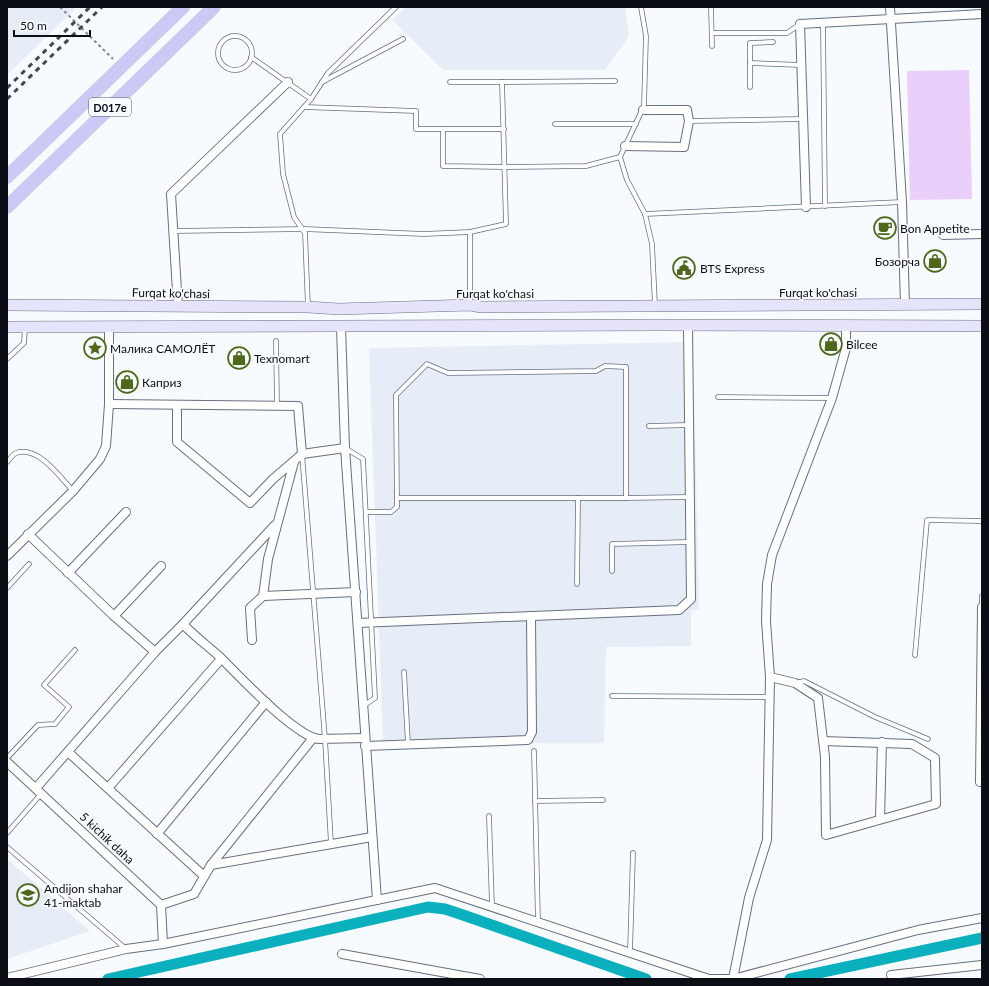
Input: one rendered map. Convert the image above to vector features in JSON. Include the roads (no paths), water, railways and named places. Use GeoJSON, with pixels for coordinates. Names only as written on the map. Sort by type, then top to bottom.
{"type":"FeatureCollection","features":[{"type":"Feature","properties":{"kind":"main road","name":"D017e"},"geometry":{"type":"LineString","coordinates":[[7,177],[183,7]]}},
{"type":"Feature","properties":{"kind":"main road","name":"D017e"},"geometry":{"type":"LineString","coordinates":[[7,206],[214,7]]}},
{"type":"Feature","properties":{"kind":"main road","name":"Furqat ko'chasi"},"geometry":{"type":"LineString","coordinates":[[7,305],[308,307],[339,309],[470,305],[481,307],[982,304]]}},
{"type":"Feature","properties":{"kind":"main road"},"geometry":{"type":"LineString","coordinates":[[7,327],[688,325],[982,326]]}},
{"type":"Feature","properties":{"kind":"street"},"geometry":{"type":"LineString","coordinates":[[890,7],[902,202],[905,305]]}},
{"type":"Feature","properties":{"kind":"street"},"geometry":{"type":"LineString","coordinates":[[806,207],[800,24],[823,24],[982,14]]}},
{"type":"Feature","properties":{"kind":"street"},"geometry":{"type":"LineString","coordinates":[[178,307],[171,194],[288,82]]}},
{"type":"Feature","properties":{"kind":"street"},"geometry":{"type":"LineString","coordinates":[[626,146],[684,146],[689,121],[687,110],[643,110]]}},
{"type":"Feature","properties":{"kind":"street"},"geometry":{"type":"LineString","coordinates":[[943,235],[982,234]]}},
{"type":"Feature","properties":{"kind":"street"},"geometry":{"type":"LineString","coordinates":[[358,623],[679,610],[691,599],[688,325]]}},
{"type":"Feature","properties":{"kind":"street"},"geometry":{"type":"LineString","coordinates":[[733,979],[748,898],[767,840],[770,677],[766,621],[767,584],[772,555],[832,398],[846,348],[846,325]]}},
{"type":"Feature","properties":{"kind":"street"},"geometry":{"type":"LineString","coordinates":[[7,556],[73,491],[100,459],[106,446],[109,404],[109,326]]}},
{"type":"Feature","properties":{"kind":"street"},"geometry":{"type":"LineString","coordinates":[[341,327],[345,448],[377,900]]}},
{"type":"Feature","properties":{"kind":"street"},"geometry":{"type":"LineString","coordinates":[[109,404],[177,406],[298,406],[302,454]]}},
{"type":"Feature","properties":{"kind":"street"},"geometry":{"type":"LineString","coordinates":[[177,406],[177,442],[250,503],[273,479],[302,454],[345,448]]}},
{"type":"Feature","properties":{"kind":"street"},"geometry":{"type":"LineString","coordinates":[[252,640],[250,608],[263,596],[268,559],[276,524],[294,461]]}},
{"type":"Feature","properties":{"kind":"street"},"geometry":{"type":"LineString","coordinates":[[68,573],[126,512]]}},
{"type":"Feature","properties":{"kind":"street"},"geometry":{"type":"LineString","coordinates":[[39,791],[68,752],[155,652],[276,524]]}},
{"type":"Feature","properties":{"kind":"street"},"geometry":{"type":"LineString","coordinates":[[28,534],[114,616],[155,652]]}},
{"type":"Feature","properties":{"kind":"street"},"geometry":{"type":"LineString","coordinates":[[114,616],[161,566]]}},
{"type":"Feature","properties":{"kind":"street"},"geometry":{"type":"LineString","coordinates":[[263,596],[356,592]]}},
{"type":"Feature","properties":{"kind":"street"},"geometry":{"type":"LineString","coordinates":[[982,607],[980,782],[982,782]]}},
{"type":"Feature","properties":{"kind":"street"},"geometry":{"type":"LineString","coordinates":[[183,624],[266,702],[294,725],[313,738],[408,744],[528,740],[532,732],[531,616]]}},
{"type":"Feature","properties":{"kind":"street"},"geometry":{"type":"LineString","coordinates":[[108,788],[221,659]]}},
{"type":"Feature","properties":{"kind":"street"},"geometry":{"type":"LineString","coordinates":[[770,677],[795,683],[818,698],[823,741],[825,757],[826,835],[936,804],[935,758],[912,744],[823,741]]}},
{"type":"Feature","properties":{"kind":"street"},"geometry":{"type":"LineString","coordinates":[[157,834],[266,702]]}},
{"type":"Feature","properties":{"kind":"street"},"geometry":{"type":"LineString","coordinates":[[163,944],[161,905],[194,894],[211,865],[313,738]]}},
{"type":"Feature","properties":{"kind":"street"},"geometry":{"type":"LineString","coordinates":[[880,820],[882,742]]}},
{"type":"Feature","properties":{"kind":"street"},"geometry":{"type":"LineString","coordinates":[[68,752],[204,876]]}},
{"type":"Feature","properties":{"kind":"street","name":"5 kichik daha"},"geometry":{"type":"LineString","coordinates":[[7,762],[161,905]]}},
{"type":"Feature","properties":{"kind":"street"},"geometry":{"type":"LineString","coordinates":[[211,865],[372,837]]}},
{"type":"Feature","properties":{"kind":"street"},"geometry":{"type":"LineString","coordinates":[[7,978],[126,949],[163,944],[435,888],[709,978],[733,979],[918,930],[982,918]]}},
{"type":"Feature","properties":{"kind":"street"},"geometry":{"type":"LineString","coordinates":[[342,954],[480,979]]}},
{"type":"Feature","properties":{"kind":"street"},"geometry":{"type":"LineString","coordinates":[[890,975],[982,965]]}},
{"type":"Feature","properties":{"kind":"lane"},"geometry":{"type":"LineString","coordinates":[[308,307],[304,229],[294,217],[283,174],[280,134],[304,107],[328,73],[396,7]]}},
{"type":"Feature","properties":{"kind":"lane"},"geometry":{"type":"LineString","coordinates":[[641,7],[646,36],[643,110],[620,157],[627,180],[645,214],[652,244],[655,305]]}},
{"type":"Feature","properties":{"kind":"lane"},"geometry":{"type":"LineString","coordinates":[[711,7],[712,46]]}},
{"type":"Feature","properties":{"kind":"lane"},"geometry":{"type":"LineString","coordinates":[[712,33],[787,33],[800,24]]}},
{"type":"Feature","properties":{"kind":"lane"},"geometry":{"type":"LineString","coordinates":[[823,24],[825,206]]}},
{"type":"Feature","properties":{"kind":"lane"},"geometry":{"type":"LineString","coordinates":[[237,36],[247,41],[250,46],[251,57],[245,66],[234,70],[224,66],[218,56],[218,51],[222,41],[227,38],[237,36]]}},
{"type":"Feature","properties":{"kind":"lane"},"geometry":{"type":"LineString","coordinates":[[322,82],[403,38]]}},
{"type":"Feature","properties":{"kind":"lane"},"geometry":{"type":"LineString","coordinates":[[750,87],[750,43],[773,42]]}},
{"type":"Feature","properties":{"kind":"lane"},"geometry":{"type":"LineString","coordinates":[[251,57],[311,98]]}},
{"type":"Feature","properties":{"kind":"lane"},"geometry":{"type":"LineString","coordinates":[[750,63],[801,65]]}},
{"type":"Feature","properties":{"kind":"lane"},"geometry":{"type":"LineString","coordinates":[[450,82],[615,81]]}},
{"type":"Feature","properties":{"kind":"lane"},"geometry":{"type":"LineString","coordinates":[[173,231],[304,229],[424,234],[470,232],[506,224],[502,82]]}},
{"type":"Feature","properties":{"kind":"lane"},"geometry":{"type":"LineString","coordinates":[[304,107],[416,111],[416,129],[504,129]]}},
{"type":"Feature","properties":{"kind":"lane"},"geometry":{"type":"LineString","coordinates":[[689,121],[802,120]]}},
{"type":"Feature","properties":{"kind":"lane"},"geometry":{"type":"LineString","coordinates":[[555,124],[636,124]]}},
{"type":"Feature","properties":{"kind":"lane"},"geometry":{"type":"LineString","coordinates":[[443,130],[443,166],[504,168],[586,166],[620,157]]}},
{"type":"Feature","properties":{"kind":"lane"},"geometry":{"type":"LineString","coordinates":[[645,214],[902,202]]}},
{"type":"Feature","properties":{"kind":"lane"},"geometry":{"type":"LineString","coordinates":[[470,232],[470,305]]}},
{"type":"Feature","properties":{"kind":"lane"},"geometry":{"type":"LineString","coordinates":[[7,359],[24,343],[25,327]]}},
{"type":"Feature","properties":{"kind":"lane"},"geometry":{"type":"LineString","coordinates":[[276,341],[277,406]]}},
{"type":"Feature","properties":{"kind":"lane"},"geometry":{"type":"LineString","coordinates":[[366,512],[391,512],[397,507],[396,395],[427,364],[448,374],[596,371],[605,366],[626,367],[626,498]]}},
{"type":"Feature","properties":{"kind":"lane"},"geometry":{"type":"LineString","coordinates":[[718,398],[832,398]]}},
{"type":"Feature","properties":{"kind":"lane"},"geometry":{"type":"LineString","coordinates":[[649,426],[689,424]]}},
{"type":"Feature","properties":{"kind":"lane"},"geometry":{"type":"LineString","coordinates":[[345,448],[363,458],[375,698],[363,706]]}},
{"type":"Feature","properties":{"kind":"lane"},"geometry":{"type":"LineString","coordinates":[[7,462],[16,453],[28,452],[38,455],[73,491]]}},
{"type":"Feature","properties":{"kind":"lane"},"geometry":{"type":"LineString","coordinates":[[302,454],[312,594],[325,739],[331,844]]}},
{"type":"Feature","properties":{"kind":"lane"},"geometry":{"type":"LineString","coordinates":[[397,498],[626,498],[690,496]]}},
{"type":"Feature","properties":{"kind":"lane"},"geometry":{"type":"LineString","coordinates":[[577,584],[578,498]]}},
{"type":"Feature","properties":{"kind":"lane"},"geometry":{"type":"LineString","coordinates":[[915,655],[927,520],[982,521]]}},
{"type":"Feature","properties":{"kind":"lane"},"geometry":{"type":"LineString","coordinates":[[612,571],[612,544],[690,542]]}},
{"type":"Feature","properties":{"kind":"lane"},"geometry":{"type":"LineString","coordinates":[[7,588],[29,564]]}},
{"type":"Feature","properties":{"kind":"lane"},"geometry":{"type":"LineString","coordinates":[[982,596],[982,607]]}},
{"type":"Feature","properties":{"kind":"lane"},"geometry":{"type":"LineString","coordinates":[[7,758],[38,725],[55,724],[69,707],[44,685],[76,650]]}},
{"type":"Feature","properties":{"kind":"lane"},"geometry":{"type":"LineString","coordinates":[[404,672],[408,744]]}},
{"type":"Feature","properties":{"kind":"lane"},"geometry":{"type":"LineString","coordinates":[[795,683],[804,681],[875,717],[928,739]]}},
{"type":"Feature","properties":{"kind":"lane"},"geometry":{"type":"LineString","coordinates":[[612,696],[770,698]]}},
{"type":"Feature","properties":{"kind":"lane"},"geometry":{"type":"LineString","coordinates":[[534,751],[538,922]]}},
{"type":"Feature","properties":{"kind":"lane"},"geometry":{"type":"LineString","coordinates":[[7,832],[39,791]]}},
{"type":"Feature","properties":{"kind":"lane"},"geometry":{"type":"LineString","coordinates":[[535,801],[603,800]]}},
{"type":"Feature","properties":{"kind":"lane"},"geometry":{"type":"LineString","coordinates":[[489,816],[492,907]]}},
{"type":"Feature","properties":{"kind":"lane"},"geometry":{"type":"LineString","coordinates":[[7,846],[126,949]]}},
{"type":"Feature","properties":{"kind":"lane"},"geometry":{"type":"LineString","coordinates":[[630,951],[633,853]]}},
{"type":"Feature","properties":{"kind":"waterway"},"geometry":{"type":"LineString","coordinates":[[108,979],[428,907],[445,909],[646,979]]}},
{"type":"Feature","properties":{"kind":"waterway"},"geometry":{"type":"LineString","coordinates":[[790,979],[982,938]]}},
{"type":"Feature","properties":{"kind":"railway"},"geometry":{"type":"LineString","coordinates":[[7,88],[90,7]]}},
{"type":"Feature","properties":{"kind":"railway"},"geometry":{"type":"LineString","coordinates":[[7,99],[102,7]]}},
{"type":"Feature","properties":{"kind":"place","name":"Bon Appetite"},"geometry":{"type":"Point","coordinates":[885,228]}},
{"type":"Feature","properties":{"kind":"place","name":"Бозорча"},"geometry":{"type":"Point","coordinates":[935,261]}},
{"type":"Feature","properties":{"kind":"place","name":"BTS Express"},"geometry":{"type":"Point","coordinates":[684,268]}},
{"type":"Feature","properties":{"kind":"place","name":"Bilcee"},"geometry":{"type":"Point","coordinates":[831,344]}},
{"type":"Feature","properties":{"kind":"place","name":"Малика САМОЛЁТ"},"geometry":{"type":"Point","coordinates":[95,348]}},
{"type":"Feature","properties":{"kind":"place","name":"Texnomart"},"geometry":{"type":"Point","coordinates":[239,358]}},
{"type":"Feature","properties":{"kind":"place","name":"Каприз"},"geometry":{"type":"Point","coordinates":[127,382]}},
{"type":"Feature","properties":{"kind":"place","name":"Andijon shahar 41-maktab"},"geometry":{"type":"Point","coordinates":[28,895]}}]}
